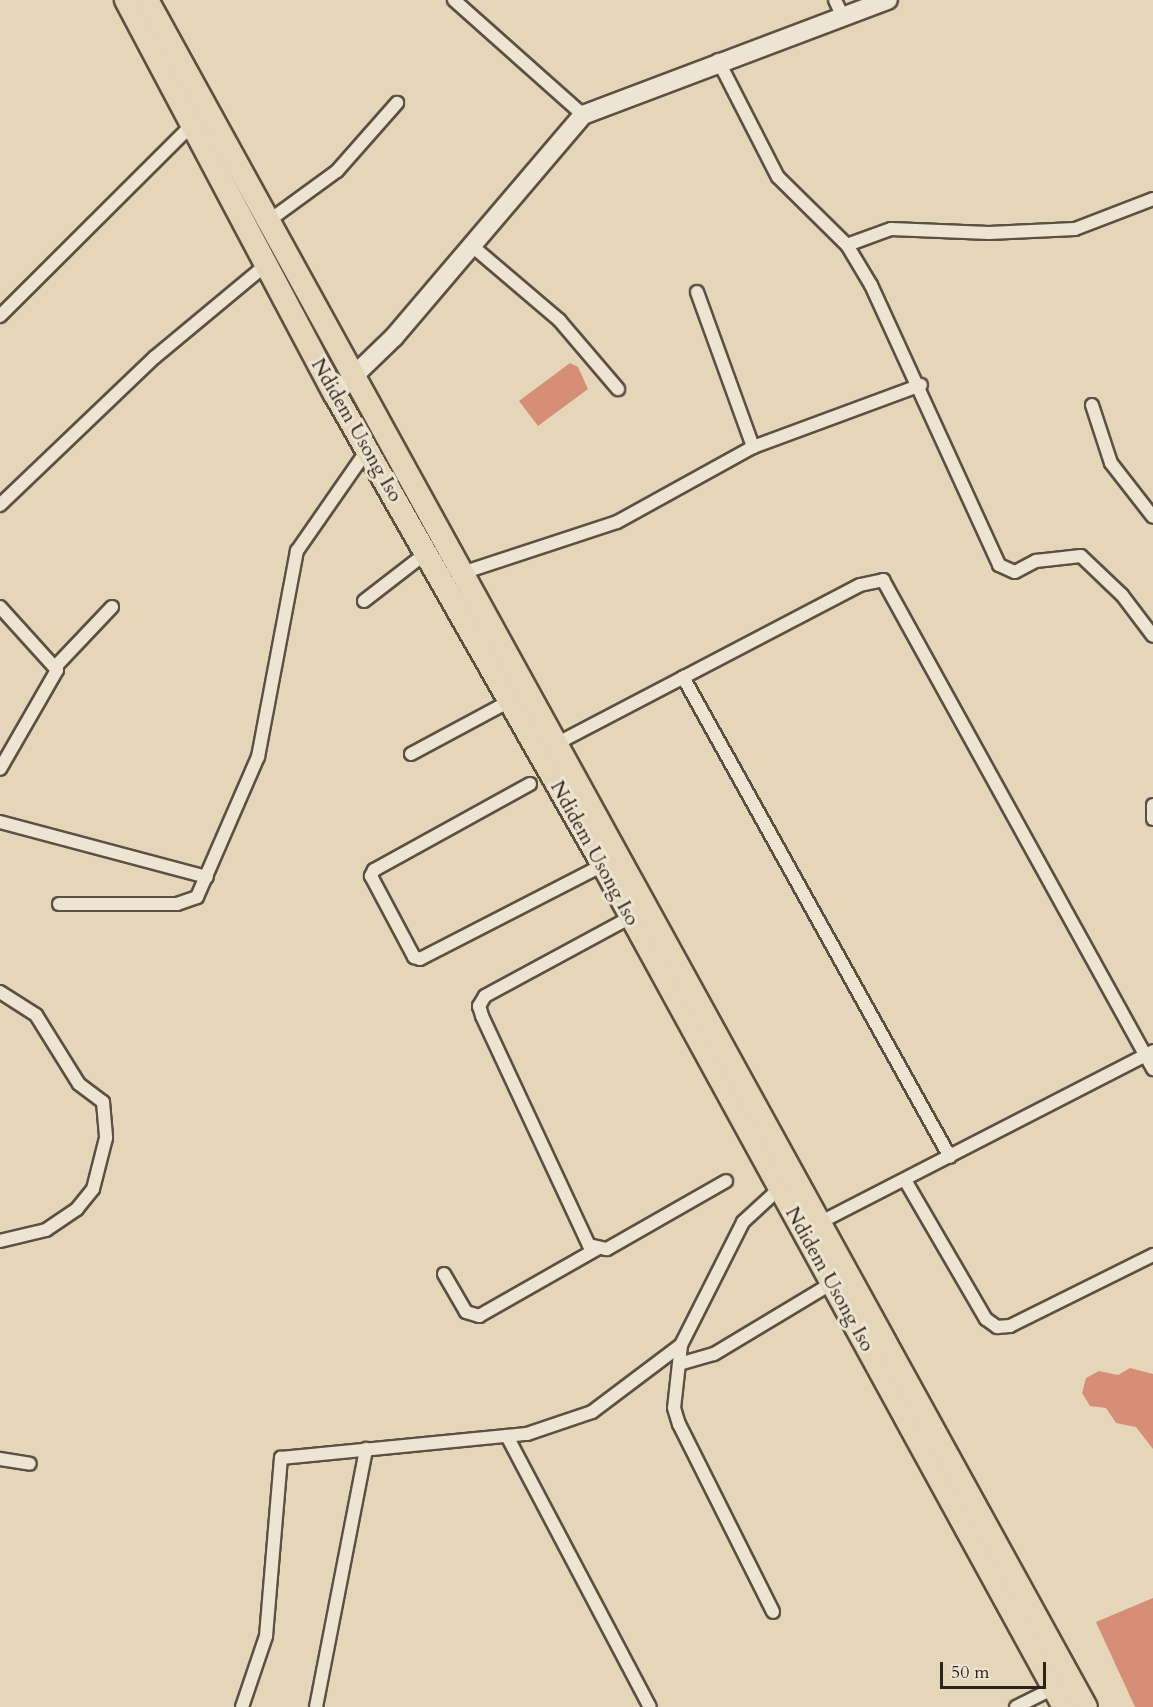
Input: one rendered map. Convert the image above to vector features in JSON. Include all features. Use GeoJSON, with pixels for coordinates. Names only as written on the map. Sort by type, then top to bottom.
{"type":"FeatureCollection","features":[{"type":"Feature","properties":{"kind":"highway","name":"Ndidem Usong Iso"},"geometry":{"type":"LineString","coordinates":[[126,0],[266,265],[459,574],[1086,1707]]}},
{"type":"Feature","properties":{"kind":"highway","name":"Ndidem Usong Iso"},"geometry":{"type":"LineString","coordinates":[[147,0],[267,222],[343,387],[368,449],[603,865],[1059,1697]]}},
{"type":"Feature","properties":{"kind":"street"},"geometry":{"type":"LineString","coordinates":[[454,0],[583,115]]}},
{"type":"Feature","properties":{"kind":"street"},"geometry":{"type":"LineString","coordinates":[[343,387],[471,245],[583,115],[839,8],[888,0]]}},
{"type":"Feature","properties":{"kind":"street"},"geometry":{"type":"LineString","coordinates":[[718,60],[778,177],[847,245],[921,385],[1006,572],[1055,557],[1081,556],[1122,594],[1153,636]]}},
{"type":"Feature","properties":{"kind":"street"},"geometry":{"type":"LineString","coordinates":[[267,222],[337,171],[397,103]]}},
{"type":"Feature","properties":{"kind":"street"},"geometry":{"type":"LineString","coordinates":[[0,316],[192,125]]}},
{"type":"Feature","properties":{"kind":"street"},"geometry":{"type":"LineString","coordinates":[[847,245],[891,229],[989,233],[1075,228],[1153,199]]}},
{"type":"Feature","properties":{"kind":"street"},"geometry":{"type":"LineString","coordinates":[[471,245],[559,320],[618,389]]}},
{"type":"Feature","properties":{"kind":"street"},"geometry":{"type":"LineString","coordinates":[[0,505],[155,357],[266,265]]}},
{"type":"Feature","properties":{"kind":"street"},"geometry":{"type":"LineString","coordinates":[[697,292],[753,447]]}},
{"type":"Feature","properties":{"kind":"street"},"geometry":{"type":"LineString","coordinates":[[459,574],[617,522],[753,447],[921,385]]}},
{"type":"Feature","properties":{"kind":"street"},"geometry":{"type":"LineString","coordinates":[[1092,405],[1111,463],[1153,517]]}},
{"type":"Feature","properties":{"kind":"street"},"geometry":{"type":"LineString","coordinates":[[59,904],[190,903],[207,877],[258,757],[297,550],[368,449]]}},
{"type":"Feature","properties":{"kind":"street"},"geometry":{"type":"LineString","coordinates":[[364,601],[426,553]]}},
{"type":"Feature","properties":{"kind":"street"},"geometry":{"type":"LineString","coordinates":[[554,745],[860,585],[876,579],[887,583],[1149,1053],[1153,1069]]}},
{"type":"Feature","properties":{"kind":"street"},"geometry":{"type":"LineString","coordinates":[[0,607],[57,665]]}},
{"type":"Feature","properties":{"kind":"street"},"geometry":{"type":"LineString","coordinates":[[0,769],[57,665],[112,607]]}},
{"type":"Feature","properties":{"kind":"street"},"geometry":{"type":"LineString","coordinates":[[683,677],[950,1157]]}},
{"type":"Feature","properties":{"kind":"street"},"geometry":{"type":"LineString","coordinates":[[411,754],[510,701]]}},
{"type":"Feature","properties":{"kind":"street"},"geometry":{"type":"LineString","coordinates":[[530,784],[374,870],[370,876],[414,957],[420,959],[603,865]]}},
{"type":"Feature","properties":{"kind":"street"},"geometry":{"type":"LineString","coordinates":[[1153,805],[1153,819]]}},
{"type":"Feature","properties":{"kind":"street"},"geometry":{"type":"LineString","coordinates":[[0,822],[207,877]]}},
{"type":"Feature","properties":{"kind":"street"},"geometry":{"type":"LineString","coordinates":[[631,916],[485,996],[479,1006],[589,1245],[597,1249],[607,1249],[726,1181]]}},
{"type":"Feature","properties":{"kind":"street"},"geometry":{"type":"LineString","coordinates":[[0,992],[36,1015],[59,1044],[79,1084],[103,1102],[106,1138],[93,1189],[77,1209],[46,1230],[0,1240]]}},
{"type":"Feature","properties":{"kind":"street"},"geometry":{"type":"LineString","coordinates":[[819,1223],[1149,1053]]}},
{"type":"Feature","properties":{"kind":"street"},"geometry":{"type":"LineString","coordinates":[[905,1180],[986,1319],[997,1327],[1010,1326],[1153,1255]]}},
{"type":"Feature","properties":{"kind":"street"},"geometry":{"type":"LineString","coordinates":[[773,1612],[679,1424],[675,1408],[681,1345],[743,1222],[780,1188]]}},
{"type":"Feature","properties":{"kind":"street"},"geometry":{"type":"LineString","coordinates":[[444,1274],[466,1312],[479,1316],[597,1249]]}},
{"type":"Feature","properties":{"kind":"street"},"geometry":{"type":"LineString","coordinates":[[679,1364],[714,1354],[832,1283]]}},
{"type":"Feature","properties":{"kind":"street"},"geometry":{"type":"LineString","coordinates":[[242,1707],[266,1636],[279,1461],[284,1456],[507,1436],[592,1412],[681,1345]]}},
{"type":"Feature","properties":{"kind":"street"},"geometry":{"type":"LineString","coordinates":[[507,1436],[650,1707]]}},
{"type":"Feature","properties":{"kind":"street"},"geometry":{"type":"LineString","coordinates":[[316,1707],[366,1449]]}},
{"type":"Feature","properties":{"kind":"street"},"geometry":{"type":"LineString","coordinates":[[0,1459],[30,1464]]}},
{"type":"Feature","properties":{"kind":"street"},"geometry":{"type":"LineString","coordinates":[[1016,1707],[1059,1697]]}},
{"type":"Feature","properties":{"kind":"building"},"geometry":{"type":"Polygon","coordinates":[[[570,363],[578,367],[588,389],[538,426],[519,401],[570,363]]]}},
{"type":"Feature","properties":{"kind":"building"},"geometry":{"type":"Polygon","coordinates":[[[1130,1368],[1153,1374],[1153,1449],[1136,1427],[1116,1423],[1106,1408],[1090,1406],[1082,1393],[1086,1378],[1099,1371],[1118,1375],[1130,1368]]]}},
{"type":"Feature","properties":{"kind":"building"},"geometry":{"type":"Polygon","coordinates":[[[1153,1598],[1153,1707],[1135,1707],[1096,1622],[1153,1598]]]}}]}
